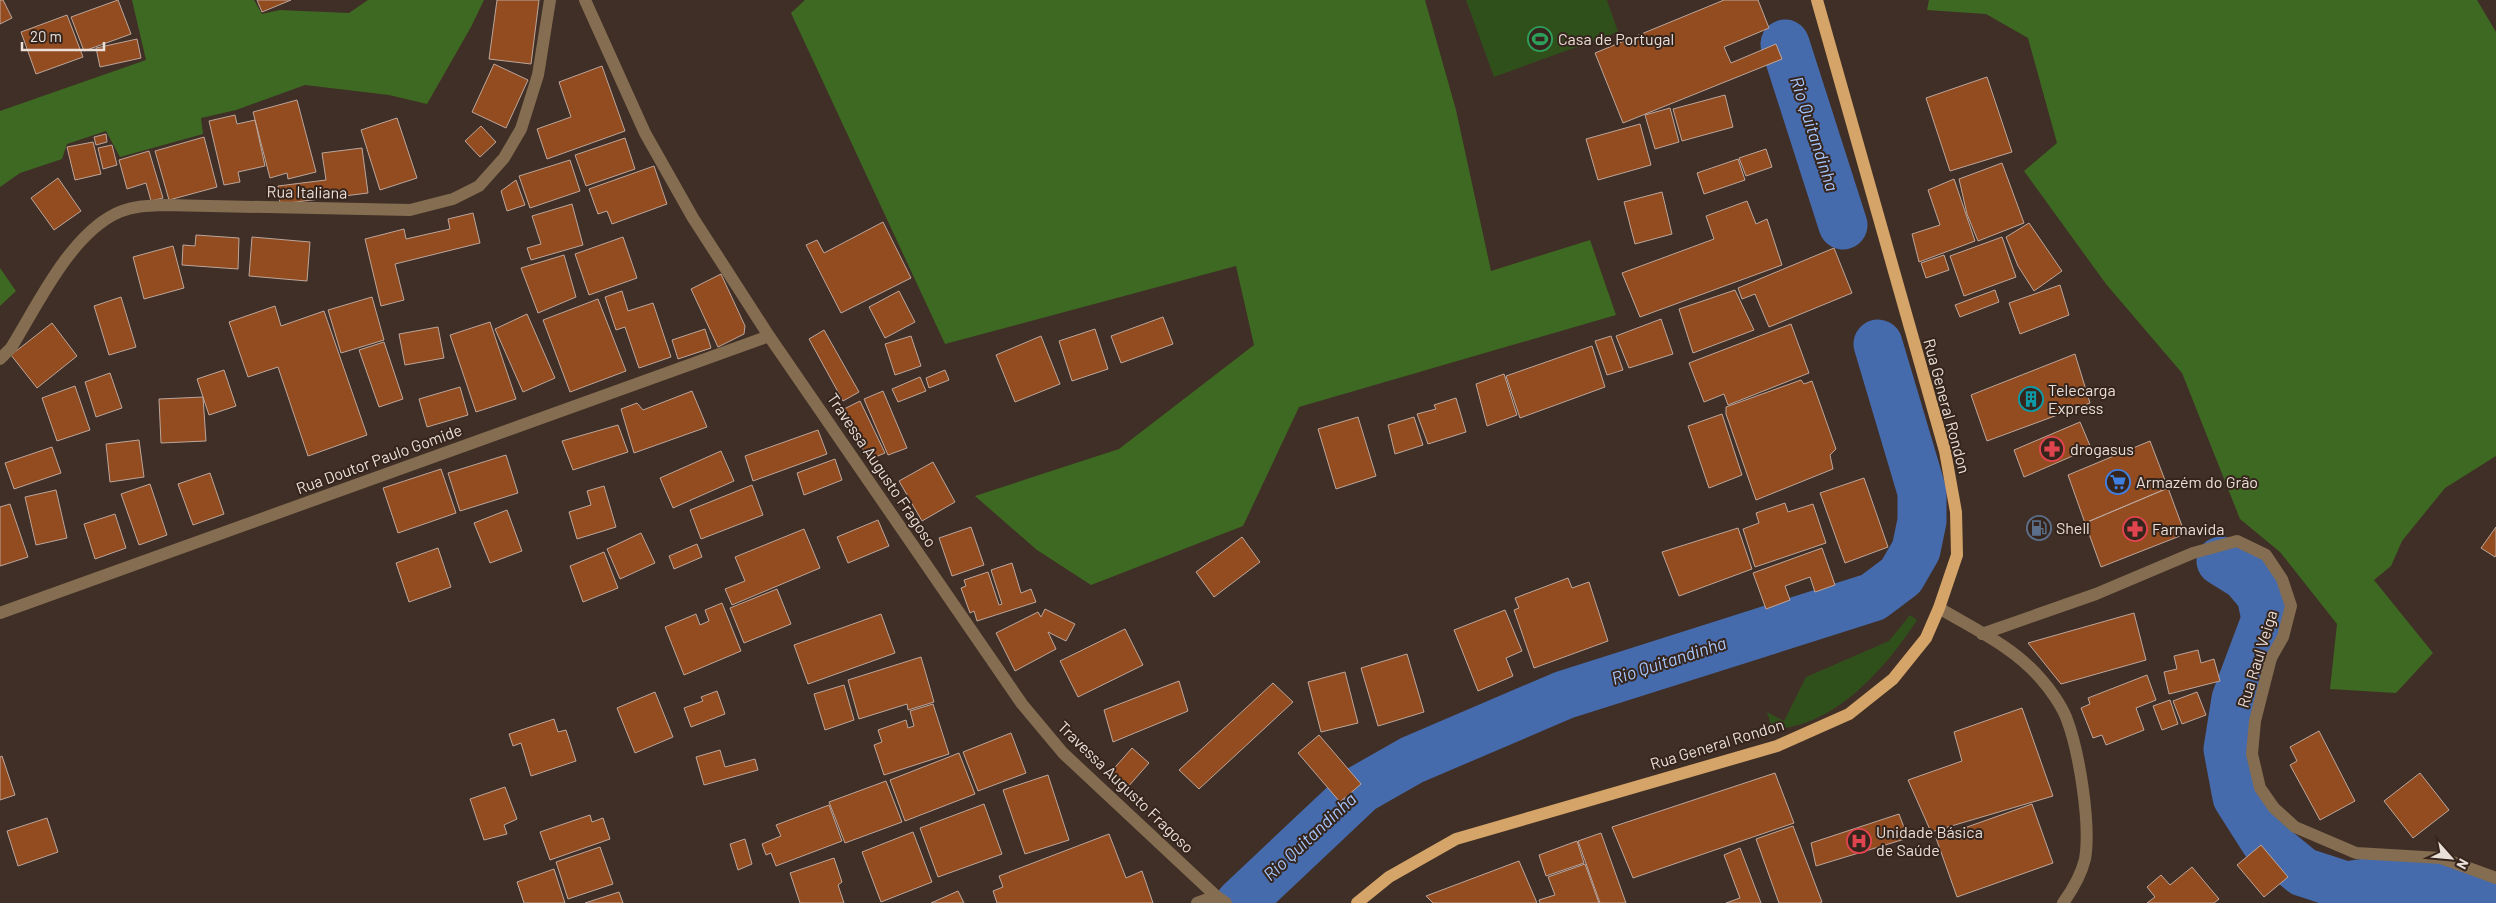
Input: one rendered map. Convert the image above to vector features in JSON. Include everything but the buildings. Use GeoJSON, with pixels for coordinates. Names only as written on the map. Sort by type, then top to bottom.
{"type":"FeatureCollection","features":[{"type":"Feature","properties":{"kind":"main road","name":"Rua General Rondon"},"geometry":{"type":"LineString","coordinates":[[1357,903],[1389,877],[1456,839],[1777,746],[1849,714],[1892,678],[1926,638],[1939,608],[1957,555],[1956,512],[1946,451],[1817,0]]}},
{"type":"Feature","properties":{"kind":"street","name":"Rua Italiana"},"geometry":{"type":"LineString","coordinates":[[0,360],[11,348],[65,261],[89,232],[115,214],[138,206],[163,205],[410,210],[452,199],[479,186],[504,158],[522,129],[538,75],[550,0]]}},
{"type":"Feature","properties":{"kind":"street","name":"Travessa Augusto Fragoso"},"geometry":{"type":"LineString","coordinates":[[585,0],[645,133],[693,218],[769,336],[1022,704],[1063,753],[1221,899]]}},
{"type":"Feature","properties":{"kind":"street","name":"Rua Doutor Paulo Gomide"},"geometry":{"type":"LineString","coordinates":[[0,613],[769,336]]}},
{"type":"Feature","properties":{"kind":"street","name":"Rua Raul Veiga"},"geometry":{"type":"LineString","coordinates":[[1982,634],[2096,594],[2193,553],[2237,541],[2266,555],[2282,579],[2291,606],[2283,637],[2271,658],[2255,721],[2252,754],[2260,788],[2274,808],[2295,827],[2356,853],[2441,858],[2496,878]]}},
{"type":"Feature","properties":{"kind":"street"},"geometry":{"type":"LineString","coordinates":[[1939,608],[2016,655],[2042,679],[2065,716],[2077,756],[2086,826],[2085,858],[2077,884],[2063,903]]}},
{"type":"Feature","properties":{"kind":"street"},"geometry":{"type":"LineString","coordinates":[[1197,903],[1221,899]]}},
{"type":"Feature","properties":{"kind":"green space"},"geometry":{"type":"Polygon","coordinates":[[[132,0],[254,0],[262,14],[280,10],[349,13],[368,0],[484,0],[471,27],[427,104],[389,95],[305,85],[236,110],[201,118],[203,134],[120,157],[106,131],[67,144],[62,159],[20,173],[0,187],[0,111],[146,60],[132,0]]]}},
{"type":"Feature","properties":{"kind":"green space"},"geometry":{"type":"Polygon","coordinates":[[[805,0],[1425,0],[1456,110],[1491,271],[1590,240],[1616,315],[1299,407],[1243,526],[1091,585],[1037,550],[975,496],[1119,449],[1254,345],[1236,266],[945,344],[791,13],[805,0]]]}},
{"type":"Feature","properties":{"kind":"green space","name":"Casa de Portugal"},"geometry":{"type":"Polygon","coordinates":[[[1466,0],[1607,0],[1618,32],[1494,77],[1466,0]]]}},
{"type":"Feature","properties":{"kind":"green space"},"geometry":{"type":"Polygon","coordinates":[[[1929,0],[2477,0],[2496,32],[2496,456],[2445,488],[2402,541],[2391,566],[2374,580],[2433,653],[2396,693],[2330,689],[2337,624],[2280,552],[2240,519],[2182,373],[2106,284],[2024,171],[2057,143],[2028,38],[1986,14],[1927,10],[1929,0]]]}},
{"type":"Feature","properties":{"kind":"green space"},"geometry":{"type":"Polygon","coordinates":[[[0,268],[16,291],[0,306],[0,268]]]}},
{"type":"Feature","properties":{"kind":"green space"},"geometry":{"type":"Polygon","coordinates":[[[1910,615],[1917,620],[1890,657],[1856,692],[1837,707],[1816,718],[1795,726],[1772,729],[1767,712],[1784,721],[1806,677],[1889,641],[1910,615]]]}},
{"type":"Feature","properties":{"kind":"waterway","name":"Rio Quitandinha"},"geometry":{"type":"LineString","coordinates":[[1785,44],[1843,225]]}},
{"type":"Feature","properties":{"kind":"waterway","name":"Rio Quitandinha"},"geometry":{"type":"LineString","coordinates":[[1240,903],[1361,789],[1412,760],[1564,695],[1873,597],[1901,576],[1916,550],[1922,521],[1922,492],[1878,344]]}},
{"type":"Feature","properties":{"kind":"waterway"},"geometry":{"type":"LineString","coordinates":[[2221,561],[2245,576],[2261,595],[2266,619],[2236,699],[2228,749],[2237,797],[2265,841],[2303,872],[2346,886],[2386,880],[2416,882],[2470,891],[2487,903]]}},
{"type":"Feature","properties":{"kind":"place","name":"Casa de Portugal"},"geometry":{"type":"Point","coordinates":[1540,39]}},
{"type":"Feature","properties":{"kind":"place","name":"Telecarga Express"},"geometry":{"type":"Point","coordinates":[2031,399]}},
{"type":"Feature","properties":{"kind":"place","name":"drogasus"},"geometry":{"type":"Point","coordinates":[2052,449]}},
{"type":"Feature","properties":{"kind":"place","name":"Armazém do Grão"},"geometry":{"type":"Point","coordinates":[2118,482]}},
{"type":"Feature","properties":{"kind":"place","name":"Shell"},"geometry":{"type":"Point","coordinates":[2039,528]}},
{"type":"Feature","properties":{"kind":"place","name":"Farmavida"},"geometry":{"type":"Point","coordinates":[2135,529]}},
{"type":"Feature","properties":{"kind":"place","name":"Unidade Básica de Saúde"},"geometry":{"type":"Point","coordinates":[1859,841]}}]}
